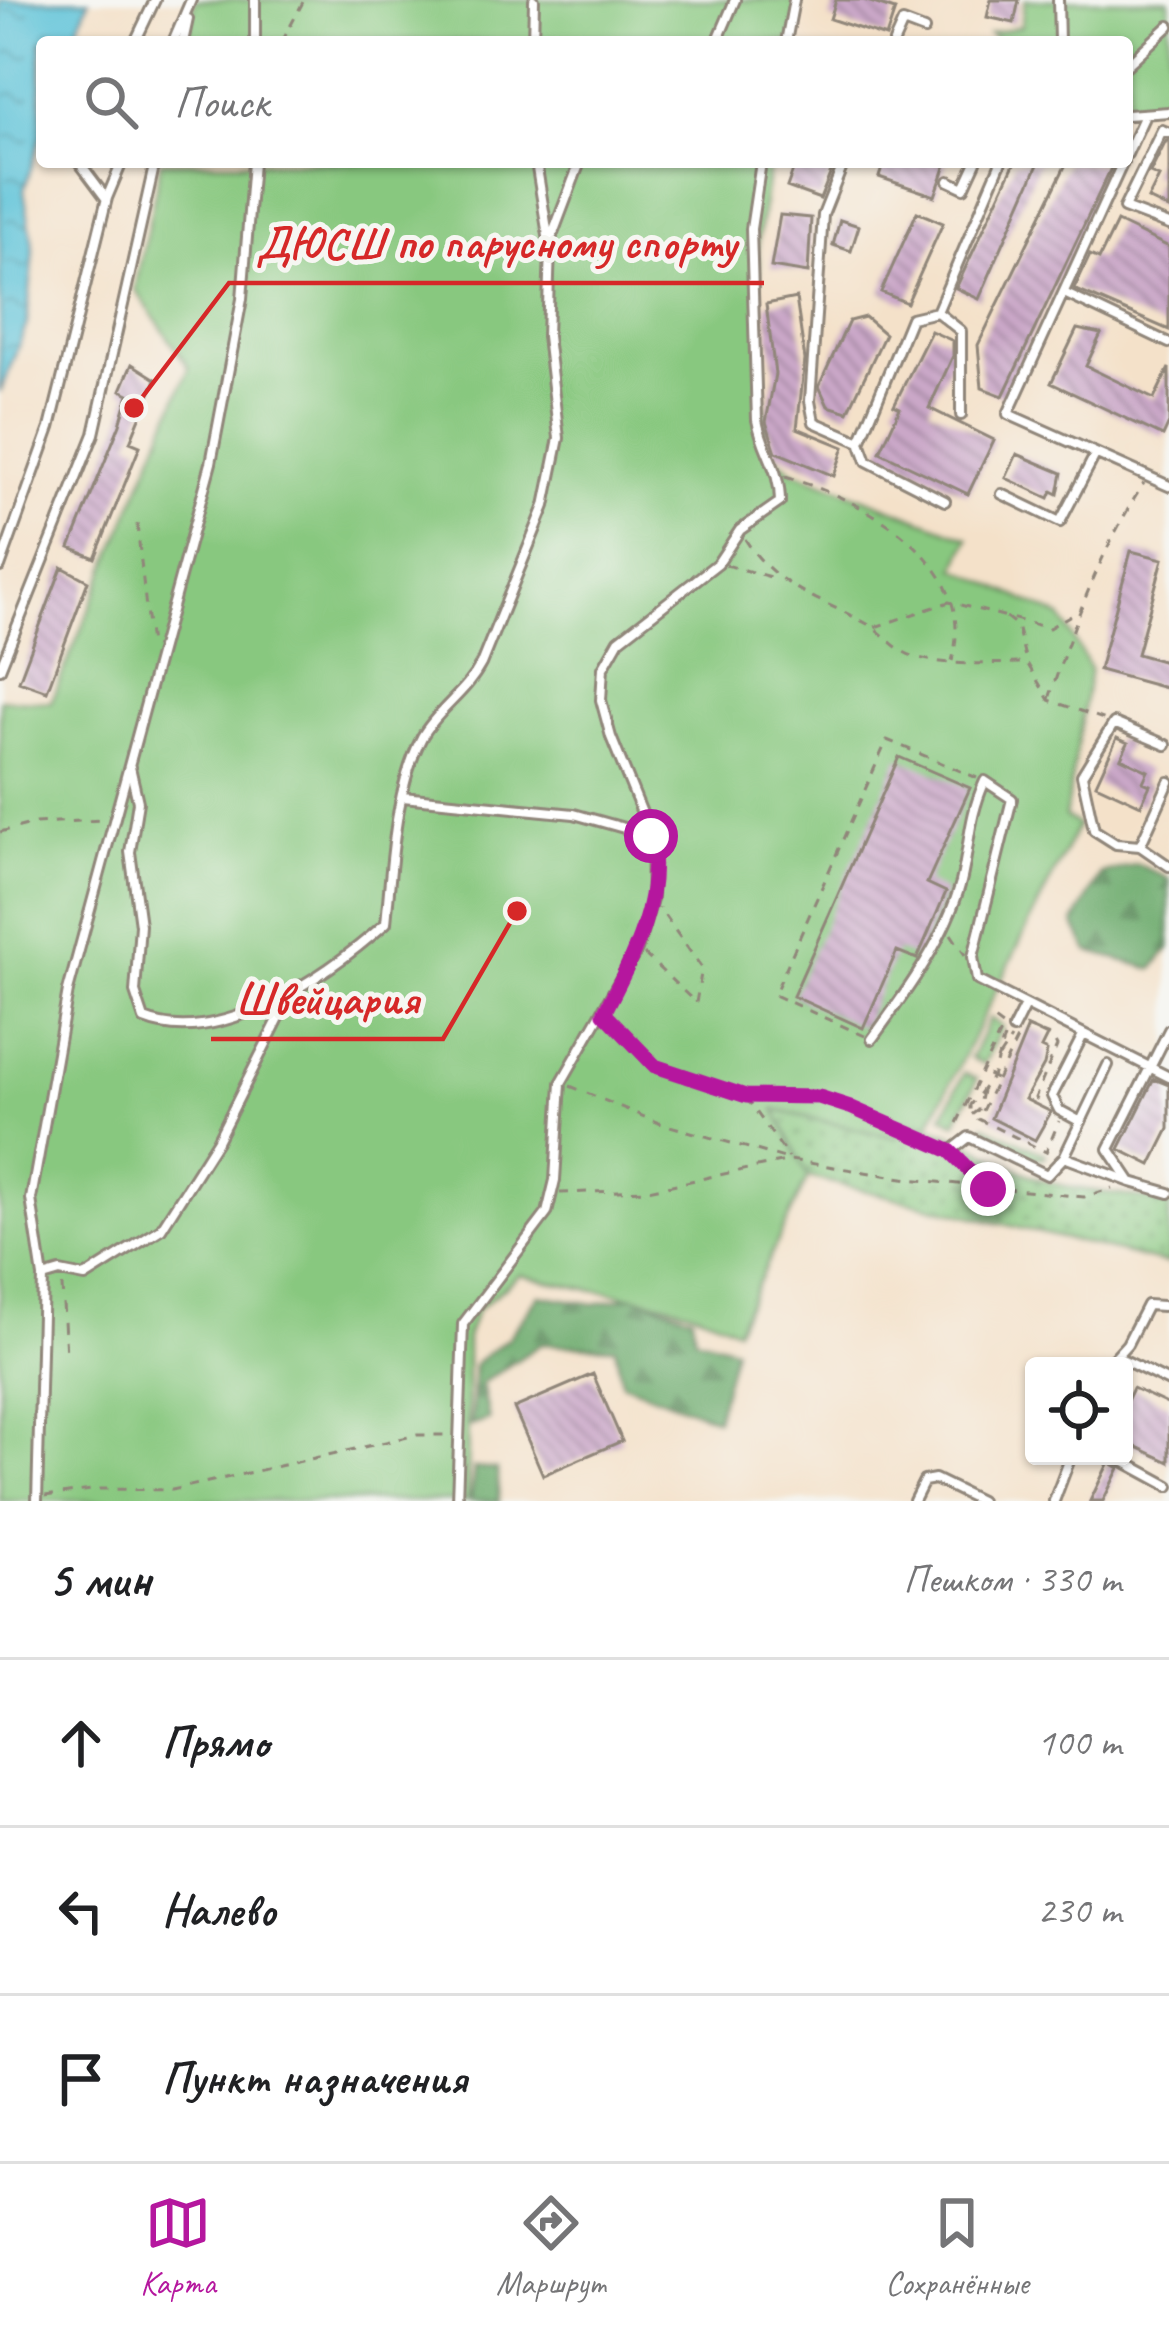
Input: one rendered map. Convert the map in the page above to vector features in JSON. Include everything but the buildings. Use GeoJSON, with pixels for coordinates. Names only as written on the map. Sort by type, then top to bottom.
{"type":"FeatureCollection","features":[{"type":"Feature","properties":{"kind":"lane"},"geometry":{"type":"LineString","coordinates":[[138,36],[155,0]]}},
{"type":"Feature","properties":{"kind":"lane"},"geometry":{"type":"LineString","coordinates":[[176,36],[192,0]]}},
{"type":"Feature","properties":{"kind":"lane"},"geometry":{"type":"LineString","coordinates":[[184,36],[192,0]]}},
{"type":"Feature","properties":{"kind":"lane"},"geometry":{"type":"LineString","coordinates":[[255,0],[255,36]]}},
{"type":"Feature","properties":{"kind":"lane"},"geometry":{"type":"LineString","coordinates":[[533,36],[534,0]]}},
{"type":"Feature","properties":{"kind":"lane"},"geometry":{"type":"LineString","coordinates":[[720,36],[735,0]]}},
{"type":"Feature","properties":{"kind":"lane"},"geometry":{"type":"LineString","coordinates":[[787,36],[794,0]]}},
{"type":"Feature","properties":{"kind":"lane"},"geometry":{"type":"LineString","coordinates":[[1058,0],[1059,36]]}},
{"type":"Feature","properties":{"kind":"lane"},"geometry":{"type":"LineString","coordinates":[[897,36],[903,22],[924,30]]}},
{"type":"Feature","properties":{"kind":"lane"},"geometry":{"type":"LineString","coordinates":[[1133,59],[1169,26]]}},
{"type":"Feature","properties":{"kind":"lane"},"geometry":{"type":"LineString","coordinates":[[1133,115],[1169,112]]}},
{"type":"Feature","properties":{"kind":"lane"},"geometry":{"type":"LineString","coordinates":[[1133,141],[1145,115]]}},
{"type":"Feature","properties":{"kind":"lane"},"geometry":{"type":"LineString","coordinates":[[1169,133],[1162,130],[1153,139],[1124,208],[1169,225]]}},
{"type":"Feature","properties":{"kind":"lane"},"geometry":{"type":"LineString","coordinates":[[84,168],[106,198]]}},
{"type":"Feature","properties":{"kind":"lane"},"geometry":{"type":"LineString","coordinates":[[0,566],[50,428],[106,198],[119,168]]}},
{"type":"Feature","properties":{"kind":"lane"},"geometry":{"type":"LineString","coordinates":[[0,669],[94,434],[154,168]]}},
{"type":"Feature","properties":{"kind":"lane"},"geometry":{"type":"LineString","coordinates":[[37,1499],[43,1277],[31,1199],[68,991],[227,389],[244,280],[253,168]]}},
{"type":"Feature","properties":{"kind":"lane"},"geometry":{"type":"LineString","coordinates":[[537,168],[550,248]]}},
{"type":"Feature","properties":{"kind":"lane"},"geometry":{"type":"LineString","coordinates":[[130,765],[138,802],[130,852],[140,925],[135,992],[144,1018],[185,1028],[291,995],[386,923],[403,797],[422,738],[468,690],[481,664],[553,474],[559,438],[547,336],[550,248],[554,222],[577,168]]}},
{"type":"Feature","properties":{"kind":"lane"},"geometry":{"type":"LineString","coordinates":[[458,1501],[463,1324],[547,1213],[561,1082],[637,950],[652,900],[651,836],[611,737],[601,700],[602,668],[619,640],[718,563],[740,530],[780,502],[780,475],[763,448],[757,420],[751,229],[760,168]]}},
{"type":"Feature","properties":{"kind":"lane"},"geometry":{"type":"LineString","coordinates":[[842,168],[823,215],[810,401],[814,422],[860,442]]}},
{"type":"Feature","properties":{"kind":"lane"},"geometry":{"type":"LineString","coordinates":[[949,181],[964,188],[973,168]]}},
{"type":"Feature","properties":{"kind":"lane"},"geometry":{"type":"LineString","coordinates":[[937,312],[998,168]]}},
{"type":"Feature","properties":{"kind":"lane"},"geometry":{"type":"LineString","coordinates":[[1120,168],[1008,414],[1169,486]]}},
{"type":"Feature","properties":{"kind":"lane"},"geometry":{"type":"LineString","coordinates":[[1064,293],[1169,343]]}},
{"type":"Feature","properties":{"kind":"lane"},"geometry":{"type":"LineString","coordinates":[[937,312],[911,319],[860,442],[867,461],[945,501]]}},
{"type":"Feature","properties":{"kind":"lane"},"geometry":{"type":"LineString","coordinates":[[937,312],[961,331],[961,415]]}},
{"type":"Feature","properties":{"kind":"lane"},"geometry":{"type":"LineString","coordinates":[[1002,494],[1060,522],[1095,455]]}},
{"type":"Feature","properties":{"kind":"lane"},"geometry":{"type":"LineString","coordinates":[[1166,746],[1114,723],[1082,775],[1086,811],[1094,830],[1116,844],[1140,846],[1169,866]]}},
{"type":"Feature","properties":{"kind":"lane"},"geometry":{"type":"LineString","coordinates":[[872,1039],[920,972],[960,883],[969,817],[985,781],[1012,799],[973,968],[985,986],[1169,1077]]}},
{"type":"Feature","properties":{"kind":"lane"},"geometry":{"type":"LineString","coordinates":[[1140,846],[1169,782]]}},
{"type":"Feature","properties":{"kind":"lane"},"geometry":{"type":"LineString","coordinates":[[403,797],[574,814],[651,836]]}},
{"type":"Feature","properties":{"kind":"lane"},"geometry":{"type":"LineString","coordinates":[[43,1277],[60,1272],[85,1277],[161,1229],[217,1141],[291,995]]}},
{"type":"Feature","properties":{"kind":"lane"},"geometry":{"type":"LineString","coordinates":[[1013,1029],[1024,1007]]}},
{"type":"Feature","properties":{"kind":"lane"},"geometry":{"type":"LineString","coordinates":[[1131,1182],[1109,1149],[1169,1030]]}},
{"type":"Feature","properties":{"kind":"lane"},"geometry":{"type":"LineString","coordinates":[[1081,1122],[1058,1110],[1052,1096],[1082,1037]]}},
{"type":"Feature","properties":{"kind":"lane"},"geometry":{"type":"LineString","coordinates":[[950,1151],[969,1137],[1047,1175],[1064,1157],[1108,1065]]}},
{"type":"Feature","properties":{"kind":"lane"},"geometry":{"type":"LineString","coordinates":[[1064,1157],[1169,1192]]}},
{"type":"Feature","properties":{"kind":"lane"},"geometry":{"type":"LineString","coordinates":[[1163,1306],[1147,1305],[1116,1356],[1169,1382]]}},
{"type":"Feature","properties":{"kind":"lane"},"geometry":{"type":"LineString","coordinates":[[1054,1501],[1068,1465]]}},
{"type":"Feature","properties":{"kind":"lane"},"geometry":{"type":"LineString","coordinates":[[1130,1465],[1169,1486]]}},
{"type":"Feature","properties":{"kind":"lane"},"geometry":{"type":"LineString","coordinates":[[914,1501],[923,1481],[935,1479],[980,1501]]}},
{"type":"Feature","properties":{"kind":"path"},"geometry":{"type":"LineString","coordinates":[[285,36],[304,0]]}},
{"type":"Feature","properties":{"kind":"path"},"geometry":{"type":"LineString","coordinates":[[780,475],[820,487],[895,528],[941,570],[960,634],[952,663]]}},
{"type":"Feature","properties":{"kind":"path"},"geometry":{"type":"LineString","coordinates":[[1049,700],[1078,611],[1118,524],[1148,477]]}},
{"type":"Feature","properties":{"kind":"path"},"geometry":{"type":"LineString","coordinates":[[136,524],[151,656]]}},
{"type":"Feature","properties":{"kind":"path"},"geometry":{"type":"LineString","coordinates":[[740,530],[776,579]]}},
{"type":"Feature","properties":{"kind":"path"},"geometry":{"type":"LineString","coordinates":[[718,563],[776,579],[813,603],[873,627],[901,652],[952,663],[1027,663]]}},
{"type":"Feature","properties":{"kind":"path"},"geometry":{"type":"LineString","coordinates":[[873,627],[950,602],[1049,628],[1078,611]]}},
{"type":"Feature","properties":{"kind":"path"},"geometry":{"type":"LineString","coordinates":[[1004,616],[1016,626],[1027,663],[1049,700],[1114,723]]}},
{"type":"Feature","properties":{"kind":"path"},"geometry":{"type":"LineString","coordinates":[[872,1039],[774,994],[887,740],[985,781]]}},
{"type":"Feature","properties":{"kind":"path"},"geometry":{"type":"LineString","coordinates":[[0,832],[34,823],[114,818]]}},
{"type":"Feature","properties":{"kind":"path"},"geometry":{"type":"LineString","coordinates":[[637,950],[696,1003],[701,968],[678,928],[652,900]]}},
{"type":"Feature","properties":{"kind":"path"},"geometry":{"type":"LineString","coordinates":[[950,932],[963,955]]}},
{"type":"Feature","properties":{"kind":"path"},"geometry":{"type":"LineString","coordinates":[[604,1013],[655,1066],[746,1096],[819,1097],[950,1151],[988,1189]]}},
{"type":"Feature","properties":{"kind":"path"},"geometry":{"type":"LineString","coordinates":[[957,1124],[1003,1028],[990,1017]]}},
{"type":"Feature","properties":{"kind":"path"},"geometry":{"type":"LineString","coordinates":[[982,1091],[994,1079],[1023,1027],[1055,1041],[1057,1053],[1035,1098],[1059,1122],[1046,1152],[978,1119],[994,1079],[999,1057]]}},
{"type":"Feature","properties":{"kind":"path"},"geometry":{"type":"LineString","coordinates":[[982,1072],[994,1079]]}},
{"type":"Feature","properties":{"kind":"path"},"geometry":{"type":"LineString","coordinates":[[561,1082],[659,1123],[790,1160],[988,1189],[1084,1197],[1131,1182]]}},
{"type":"Feature","properties":{"kind":"path"},"geometry":{"type":"LineString","coordinates":[[746,1096],[790,1160]]}},
{"type":"Feature","properties":{"kind":"path"},"geometry":{"type":"LineString","coordinates":[[552,1194],[648,1190],[790,1160]]}},
{"type":"Feature","properties":{"kind":"path"},"geometry":{"type":"LineString","coordinates":[[60,1272],[67,1355]]}},
{"type":"Feature","properties":{"kind":"path"},"geometry":{"type":"LineString","coordinates":[[37,1499],[99,1490],[172,1490],[417,1435],[458,1436]]}},
{"type":"Feature","properties":{"kind":"green space"},"geometry":{"type":"Polygon","coordinates":[[[195,0],[798,0],[793,36],[188,36],[195,0]]]}},
{"type":"Feature","properties":{"kind":"green space"},"geometry":{"type":"Polygon","coordinates":[[[1025,0],[1169,0],[1169,103],[1133,103],[1133,36],[989,34],[1021,26],[1025,0]]]}},
{"type":"Feature","properties":{"kind":"green space"},"geometry":{"type":"Polygon","coordinates":[[[160,168],[769,168],[758,242],[766,447],[792,470],[969,538],[956,568],[1061,617],[1090,669],[1065,817],[1078,825],[930,1124],[903,1123],[897,1138],[775,1110],[808,1177],[736,1329],[655,1301],[520,1274],[477,1310],[467,1334],[468,1501],[0,1501],[0,699],[51,702],[189,368],[135,289],[160,168]]]}},
{"type":"Feature","properties":{"kind":"green space"},"geometry":{"type":"Polygon","coordinates":[[[1137,864],[1169,879],[1169,948],[1153,969],[1088,951],[1074,923],[1101,874],[1137,864]]]}},
{"type":"Feature","properties":{"kind":"green space"},"geometry":{"type":"Polygon","coordinates":[[[990,1018],[1002,1027],[984,1064],[971,1058],[990,1018]]]}},
{"type":"Feature","properties":{"kind":"green space"},"geometry":{"type":"Polygon","coordinates":[[[964,1073],[977,1079],[956,1123],[943,1116],[964,1073]]]}},
{"type":"Feature","properties":{"kind":"green space"},"geometry":{"type":"Polygon","coordinates":[[[774,1110],[896,1137],[902,1122],[922,1125],[1049,1182],[1169,1205],[1169,1264],[808,1177],[774,1110]]]}},
{"type":"Feature","properties":{"kind":"green space"},"geometry":{"type":"Polygon","coordinates":[[[985,1125],[1045,1157],[1032,1159],[985,1136],[985,1125]]]}},
{"type":"Feature","properties":{"kind":"green space"},"geometry":{"type":"Polygon","coordinates":[[[539,1295],[594,1304],[634,1296],[692,1316],[695,1337],[734,1348],[716,1419],[622,1383],[615,1347],[541,1344],[482,1383],[489,1420],[471,1426],[474,1364],[508,1338],[539,1295]]]}},
{"type":"Feature","properties":{"kind":"green space"},"geometry":{"type":"Polygon","coordinates":[[[474,1468],[497,1470],[499,1501],[471,1501],[474,1468]]]}},
{"type":"Feature","properties":{"kind":"water"},"geometry":{"type":"Polygon","coordinates":[[[0,0],[89,0],[74,36],[36,36],[36,153],[24,190],[34,251],[27,324],[0,393],[0,0]]]}},
{"type":"Feature","properties":{"kind":"place","name":"ДЮСШ по парусному спорту"},"geometry":{"type":"Point","coordinates":[134,408]}},
{"type":"Feature","properties":{"kind":"place","name":"Швейцария"},"geometry":{"type":"Point","coordinates":[517,911]}},
{"type":"Feature","properties":{"kind":"route"},"geometry":{"type":"LineString","coordinates":[[651,836],[652,900],[637,950],[604,1013],[631,1045],[655,1066],[746,1096],[819,1097],[850,1107],[922,1143],[950,1151],[988,1189]]}}]}
